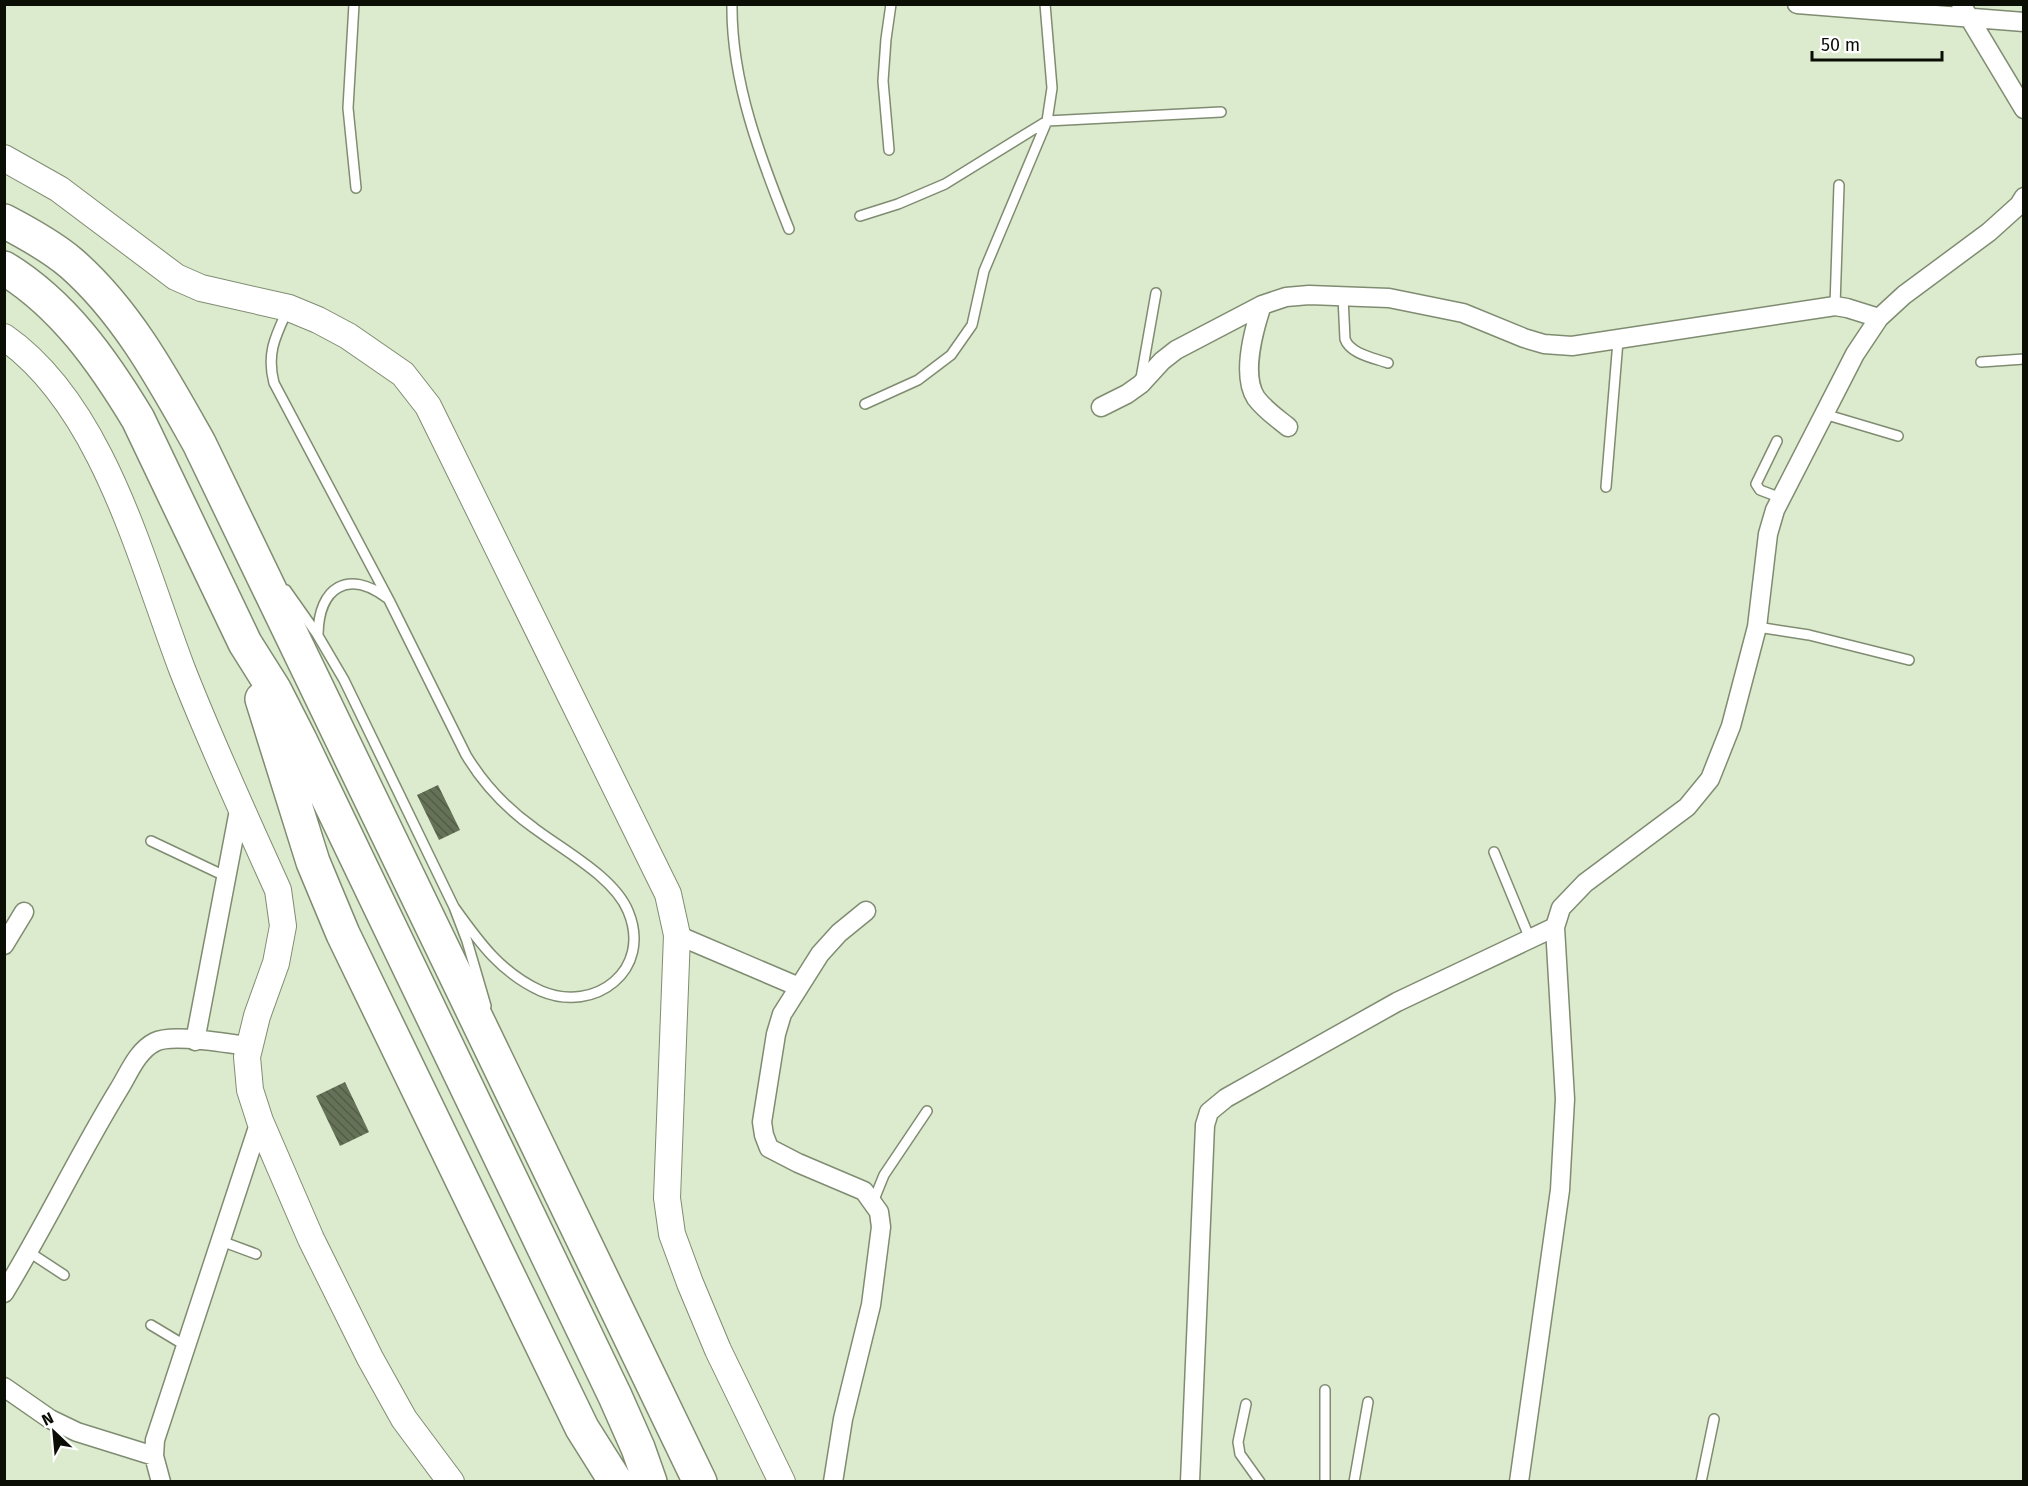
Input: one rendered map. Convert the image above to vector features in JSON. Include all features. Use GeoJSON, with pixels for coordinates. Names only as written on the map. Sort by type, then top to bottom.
{"type":"FeatureCollection","features":[{"type":"Feature","properties":{"kind":"highway"},"geometry":{"type":"LineString","coordinates":[[4,221],[31,235],[70,262],[96,287],[123,319],[154,365],[199,443],[700,1482]]}},
{"type":"Feature","properties":{"kind":"highway"},"geometry":{"type":"LineString","coordinates":[[4,268],[47,300],[73,326],[117,384],[138,419],[245,643],[274,689],[300,740],[615,1396],[650,1482]]}},
{"type":"Feature","properties":{"kind":"highway"},"geometry":{"type":"LineString","coordinates":[[245,643],[302,829],[326,897],[577,1417],[616,1482]]}},
{"type":"Feature","properties":{"kind":"main road"},"geometry":{"type":"LineString","coordinates":[[4,158],[59,189],[176,277],[201,288],[288,308],[318,320],[348,336],[403,374],[428,406],[668,894],[677,935],[667,1198],[672,1234],[718,1350],[782,1482]]}},
{"type":"Feature","properties":{"kind":"main road"},"geometry":{"type":"LineString","coordinates":[[4,337],[19,348],[50,380],[85,426],[114,487],[183,670],[278,890],[283,926],[276,963],[257,1017],[247,1057],[250,1090],[260,1120],[311,1239],[370,1358],[404,1419],[451,1482]]}},
{"type":"Feature","properties":{"kind":"street"},"geometry":{"type":"LineString","coordinates":[[1797,4],[1964,9],[2024,22]]}},
{"type":"Feature","properties":{"kind":"street"},"geometry":{"type":"LineString","coordinates":[[1964,9],[2024,109]]}},
{"type":"Feature","properties":{"kind":"street"},"geometry":{"type":"LineString","coordinates":[[1519,1482],[1560,1190],[1565,1099],[1555,927],[1561,908],[1586,883],[1687,807],[1710,779],[1731,726],[1757,627],[1768,534],[1781,498],[1855,354],[1879,318],[1904,295],[1989,232],[2022,204]]}},
{"type":"Feature","properties":{"kind":"street"},"geometry":{"type":"LineString","coordinates":[[1101,407],[1127,394],[1140,384],[1161,361],[1176,350],[1262,305],[1286,297],[1389,298],[1462,313],[1544,344],[1572,346],[1835,306],[1879,318]]}},
{"type":"Feature","properties":{"kind":"street"},"geometry":{"type":"LineString","coordinates":[[1262,305],[1251,348],[1249,377],[1252,390],[1269,412],[1288,427]]}},
{"type":"Feature","properties":{"kind":"street"},"geometry":{"type":"LineString","coordinates":[[195,1041],[240,806]]}},
{"type":"Feature","properties":{"kind":"street"},"geometry":{"type":"LineString","coordinates":[[833,1482],[843,1419],[871,1305],[881,1227],[879,1212],[864,1191],[769,1148],[762,1122],[776,1034],[782,1014],[820,954],[839,933],[866,911]]}},
{"type":"Feature","properties":{"kind":"street"},"geometry":{"type":"LineString","coordinates":[[4,945],[24,912]]}},
{"type":"Feature","properties":{"kind":"street"},"geometry":{"type":"LineString","coordinates":[[1190,1482],[1205,1125],[1209,1112],[1226,1098],[1397,1002],[1555,927]]}},
{"type":"Feature","properties":{"kind":"street"},"geometry":{"type":"LineString","coordinates":[[677,935],[799,987]]}},
{"type":"Feature","properties":{"kind":"street"},"geometry":{"type":"LineString","coordinates":[[4,1293],[29,1252],[98,1123],[142,1052],[154,1042],[171,1037],[250,1046]]}},
{"type":"Feature","properties":{"kind":"street"},"geometry":{"type":"LineString","coordinates":[[161,1481],[154,1459],[155,1440],[260,1120]]}},
{"type":"Feature","properties":{"kind":"street"},"geometry":{"type":"LineString","coordinates":[[4,1387],[50,1419],[78,1432],[154,1459]]}},
{"type":"Feature","properties":{"kind":"lane"},"geometry":{"type":"LineString","coordinates":[[354,4],[348,108],[356,188]]}},
{"type":"Feature","properties":{"kind":"lane"},"geometry":{"type":"LineString","coordinates":[[732,4],[735,51],[744,102],[767,174],[789,230]]}},
{"type":"Feature","properties":{"kind":"lane"},"geometry":{"type":"LineString","coordinates":[[889,150],[883,81],[891,4]]}},
{"type":"Feature","properties":{"kind":"lane"},"geometry":{"type":"LineString","coordinates":[[866,404],[918,380],[951,355],[972,325],[984,271],[1047,121],[1052,88],[1046,4]]}},
{"type":"Feature","properties":{"kind":"lane"},"geometry":{"type":"LineString","coordinates":[[860,216],[898,204],[945,183],[1047,121],[1221,111]]}},
{"type":"Feature","properties":{"kind":"lane"},"geometry":{"type":"LineString","coordinates":[[1835,306],[1839,185]]}},
{"type":"Feature","properties":{"kind":"lane"},"geometry":{"type":"LineString","coordinates":[[1140,384],[1156,293]]}},
{"type":"Feature","properties":{"kind":"lane"},"geometry":{"type":"LineString","coordinates":[[1343,297],[1347,345],[1355,351],[1388,363]]}},
{"type":"Feature","properties":{"kind":"lane"},"geometry":{"type":"LineString","coordinates":[[288,308],[272,347],[270,359],[274,383],[477,773],[513,812],[588,867],[621,898],[632,922],[634,937],[632,952],[619,978],[608,987],[583,997],[554,995],[528,984],[503,968],[480,943],[454,907]]}},
{"type":"Feature","properties":{"kind":"lane"},"geometry":{"type":"LineString","coordinates":[[1606,487],[1618,340]]}},
{"type":"Feature","properties":{"kind":"lane"},"geometry":{"type":"LineString","coordinates":[[1982,362],[2024,359]]}},
{"type":"Feature","properties":{"kind":"lane"},"geometry":{"type":"LineString","coordinates":[[1824,414],[1898,436]]}},
{"type":"Feature","properties":{"kind":"lane"},"geometry":{"type":"LineString","coordinates":[[1777,441],[1756,484],[1760,490],[1781,498]]}},
{"type":"Feature","properties":{"kind":"lane"},"geometry":{"type":"LineString","coordinates":[[238,525],[271,569]]}},
{"type":"Feature","properties":{"kind":"lane"},"geometry":{"type":"LineString","coordinates":[[277,578],[318,634],[344,680],[454,907],[467,941],[488,1013]]}},
{"type":"Feature","properties":{"kind":"lane"},"geometry":{"type":"LineString","coordinates":[[318,634],[318,620],[322,605],[342,586],[364,584],[388,600]]}},
{"type":"Feature","properties":{"kind":"lane"},"geometry":{"type":"LineString","coordinates":[[1757,627],[1809,635],[1909,660]]}},
{"type":"Feature","properties":{"kind":"lane"},"geometry":{"type":"LineString","coordinates":[[151,841],[227,877]]}},
{"type":"Feature","properties":{"kind":"lane"},"geometry":{"type":"LineString","coordinates":[[1494,852],[1530,939]]}},
{"type":"Feature","properties":{"kind":"lane"},"geometry":{"type":"LineString","coordinates":[[491,1024],[507,1082]]}},
{"type":"Feature","properties":{"kind":"lane"},"geometry":{"type":"LineString","coordinates":[[873,1202],[884,1175],[927,1111]]}},
{"type":"Feature","properties":{"kind":"lane"},"geometry":{"type":"LineString","coordinates":[[221,1241],[256,1254]]}},
{"type":"Feature","properties":{"kind":"lane"},"geometry":{"type":"LineString","coordinates":[[29,1252],[64,1275]]}},
{"type":"Feature","properties":{"kind":"lane"},"geometry":{"type":"LineString","coordinates":[[151,1325],[186,1346]]}},
{"type":"Feature","properties":{"kind":"lane"},"geometry":{"type":"LineString","coordinates":[[1324,1390],[1325,1482]]}},
{"type":"Feature","properties":{"kind":"lane"},"geometry":{"type":"LineString","coordinates":[[1354,1482],[1368,1402]]}},
{"type":"Feature","properties":{"kind":"lane"},"geometry":{"type":"LineString","coordinates":[[1246,1404],[1238,1442],[1240,1454],[1260,1482]]}},
{"type":"Feature","properties":{"kind":"lane"},"geometry":{"type":"LineString","coordinates":[[1701,1482],[1714,1419]]}},
{"type":"Feature","properties":{"kind":"building"},"geometry":{"type":"Polygon","coordinates":[[[438,785],[460,830],[439,840],[417,795],[438,785]]]}},
{"type":"Feature","properties":{"kind":"building"},"geometry":{"type":"Polygon","coordinates":[[[345,1082],[369,1132],[340,1146],[316,1096],[345,1082]]]}}]}
